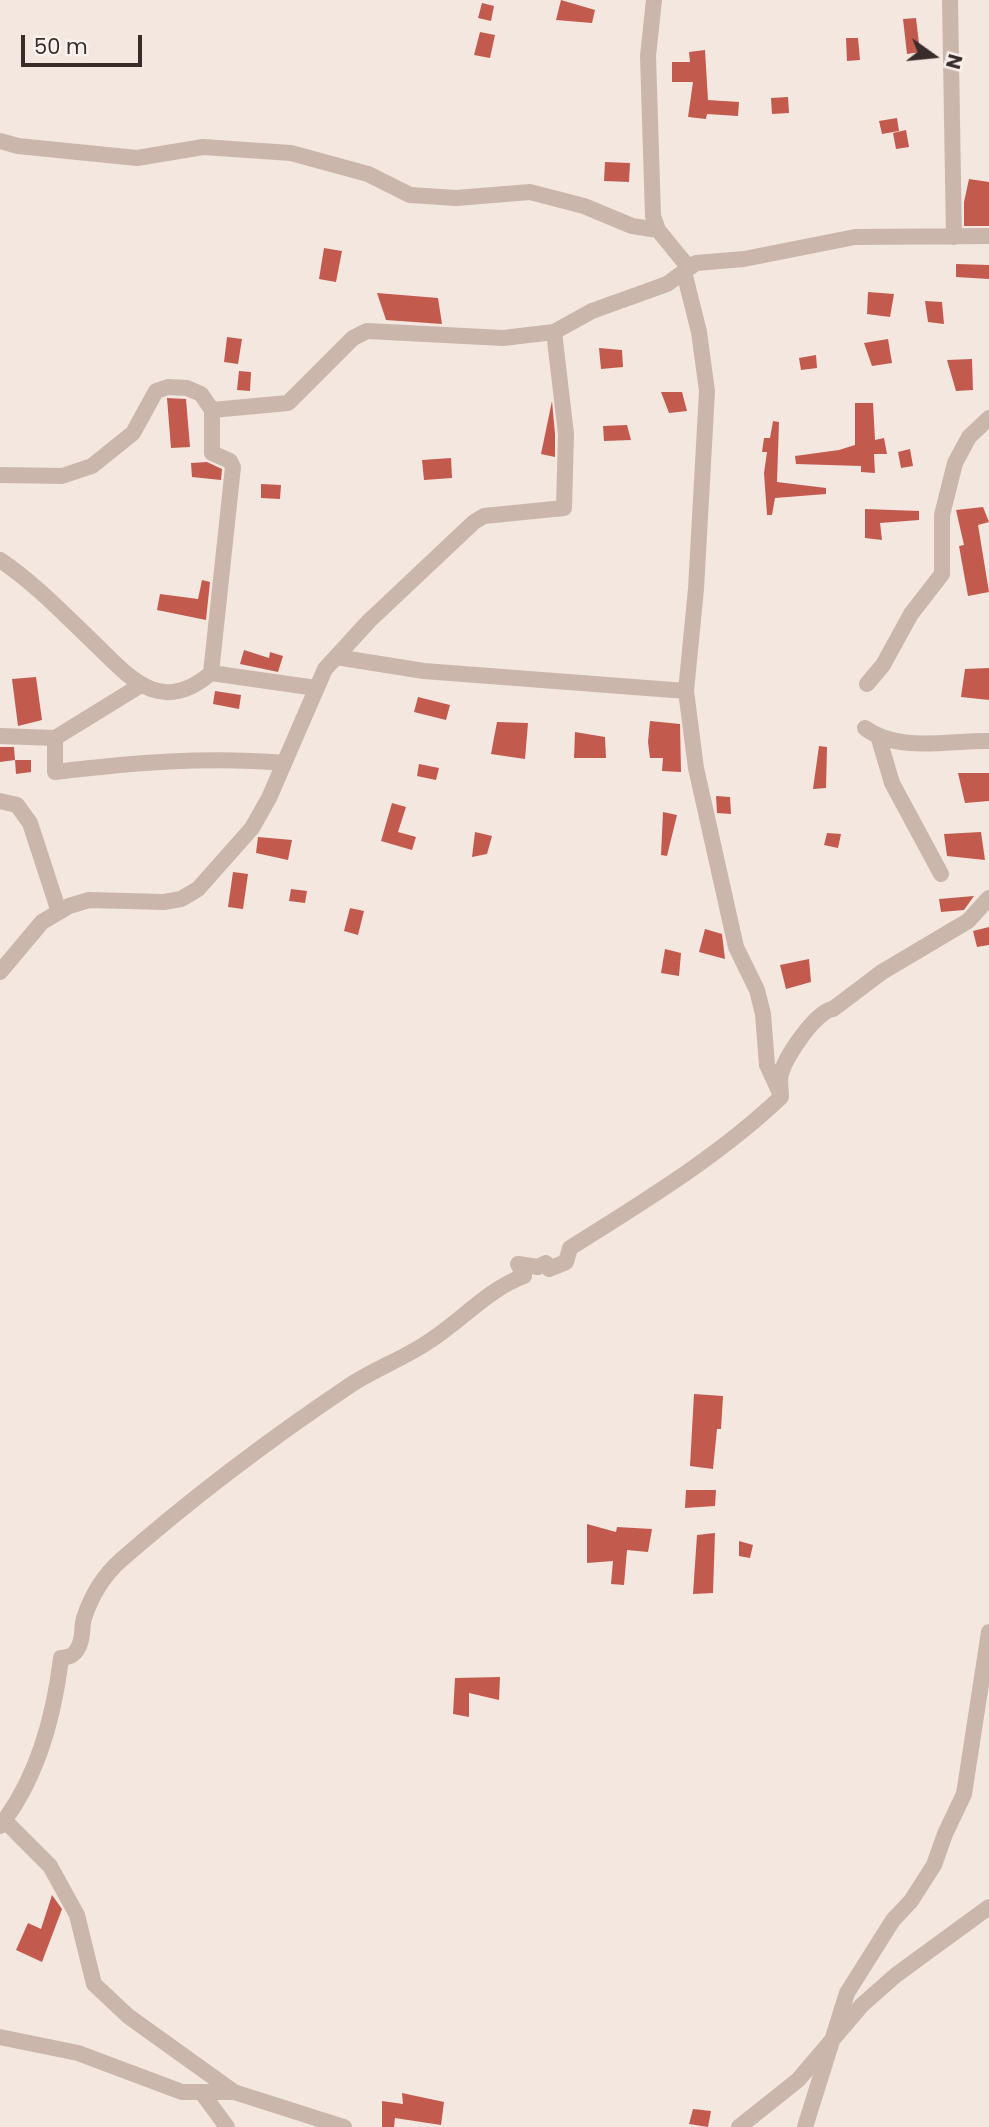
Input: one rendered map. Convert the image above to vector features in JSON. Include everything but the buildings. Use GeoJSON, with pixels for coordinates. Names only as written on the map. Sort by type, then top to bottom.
{"type":"FeatureCollection","features":[{"type":"Feature","properties":{"kind":"street"},"geometry":{"type":"LineString","coordinates":[[654,0],[648,55],[653,216],[658,230],[687,270],[707,391],[696,589],[686,691],[696,768],[736,947],[757,990],[763,1014],[767,1065],[781,1097]]}},
{"type":"Feature","properties":{"kind":"street"},"geometry":{"type":"LineString","coordinates":[[950,0],[954,237]]}},
{"type":"Feature","properties":{"kind":"street"},"geometry":{"type":"LineString","coordinates":[[0,141],[18,146],[136,158],[203,147],[291,153],[368,174],[410,195],[445,198],[530,192],[584,205],[632,226],[658,230]]}},
{"type":"Feature","properties":{"kind":"street"},"geometry":{"type":"LineString","coordinates":[[212,410],[288,403],[353,338],[367,331],[503,338],[554,332],[592,311],[667,284],[696,263],[744,259],[855,237],[989,236]]}},
{"type":"Feature","properties":{"kind":"street"},"geometry":{"type":"LineString","coordinates":[[0,972],[42,922],[59,912],[89,900],[164,902],[181,899],[198,889],[252,828],[316,688],[336,657],[432,559],[474,522],[484,516],[564,508],[566,434],[554,332]]}},
{"type":"Feature","properties":{"kind":"street"},"geometry":{"type":"LineString","coordinates":[[0,475],[62,476],[92,466],[133,433],[156,391],[169,387],[187,388],[201,394],[212,410],[212,453],[230,461],[233,467],[211,673],[195,687],[176,693],[141,685],[118,669],[92,641],[0,561]]}},
{"type":"Feature","properties":{"kind":"street"},"geometry":{"type":"LineString","coordinates":[[867,684],[883,664],[911,614],[942,574],[942,514],[955,463],[969,437],[989,418]]}},
{"type":"Feature","properties":{"kind":"street"},"geometry":{"type":"LineString","coordinates":[[336,657],[424,671],[686,691]]}},
{"type":"Feature","properties":{"kind":"street"},"geometry":{"type":"LineString","coordinates":[[211,673],[316,688]]}},
{"type":"Feature","properties":{"kind":"street"},"geometry":{"type":"LineString","coordinates":[[0,736],[55,738],[141,685]]}},
{"type":"Feature","properties":{"kind":"street"},"geometry":{"type":"LineString","coordinates":[[865,728],[879,739],[912,742],[989,741]]}},
{"type":"Feature","properties":{"kind":"street"},"geometry":{"type":"LineString","coordinates":[[55,738],[55,772],[177,760],[236,759],[284,763]]}},
{"type":"Feature","properties":{"kind":"street"},"geometry":{"type":"LineString","coordinates":[[879,739],[892,783],[941,874]]}},
{"type":"Feature","properties":{"kind":"street"},"geometry":{"type":"LineString","coordinates":[[0,801],[16,805],[30,823],[59,912]]}},
{"type":"Feature","properties":{"kind":"street"},"geometry":{"type":"LineString","coordinates":[[344,2127],[234,2092],[128,2016],[94,1984],[78,1915],[50,1866],[2,1823],[47,1737],[61,1658],[71,1657],[78,1650],[84,1633],[83,1621],[93,1595],[120,1561],[139,1547],[166,1519],[350,1385],[428,1343],[484,1301],[524,1276],[518,1264],[538,1267],[546,1263],[549,1269],[566,1262],[570,1248],[676,1179],[757,1119],[781,1097],[781,1073],[789,1057],[802,1035],[827,1010],[833,1009],[881,972],[968,921],[989,898]]}},
{"type":"Feature","properties":{"kind":"street"},"geometry":{"type":"LineString","coordinates":[[805,2127],[847,1993],[893,1920],[911,1901],[934,1865],[964,1794],[989,1632]]}},
{"type":"Feature","properties":{"kind":"street"},"geometry":{"type":"LineString","coordinates":[[740,2127],[798,2080],[862,2006],[896,1975],[989,1907]]}},
{"type":"Feature","properties":{"kind":"street"},"geometry":{"type":"LineString","coordinates":[[0,2037],[78,2053],[182,2092],[234,2092]]}},
{"type":"Feature","properties":{"kind":"street"},"geometry":{"type":"LineString","coordinates":[[202,2093],[227,2127]]}}]}
